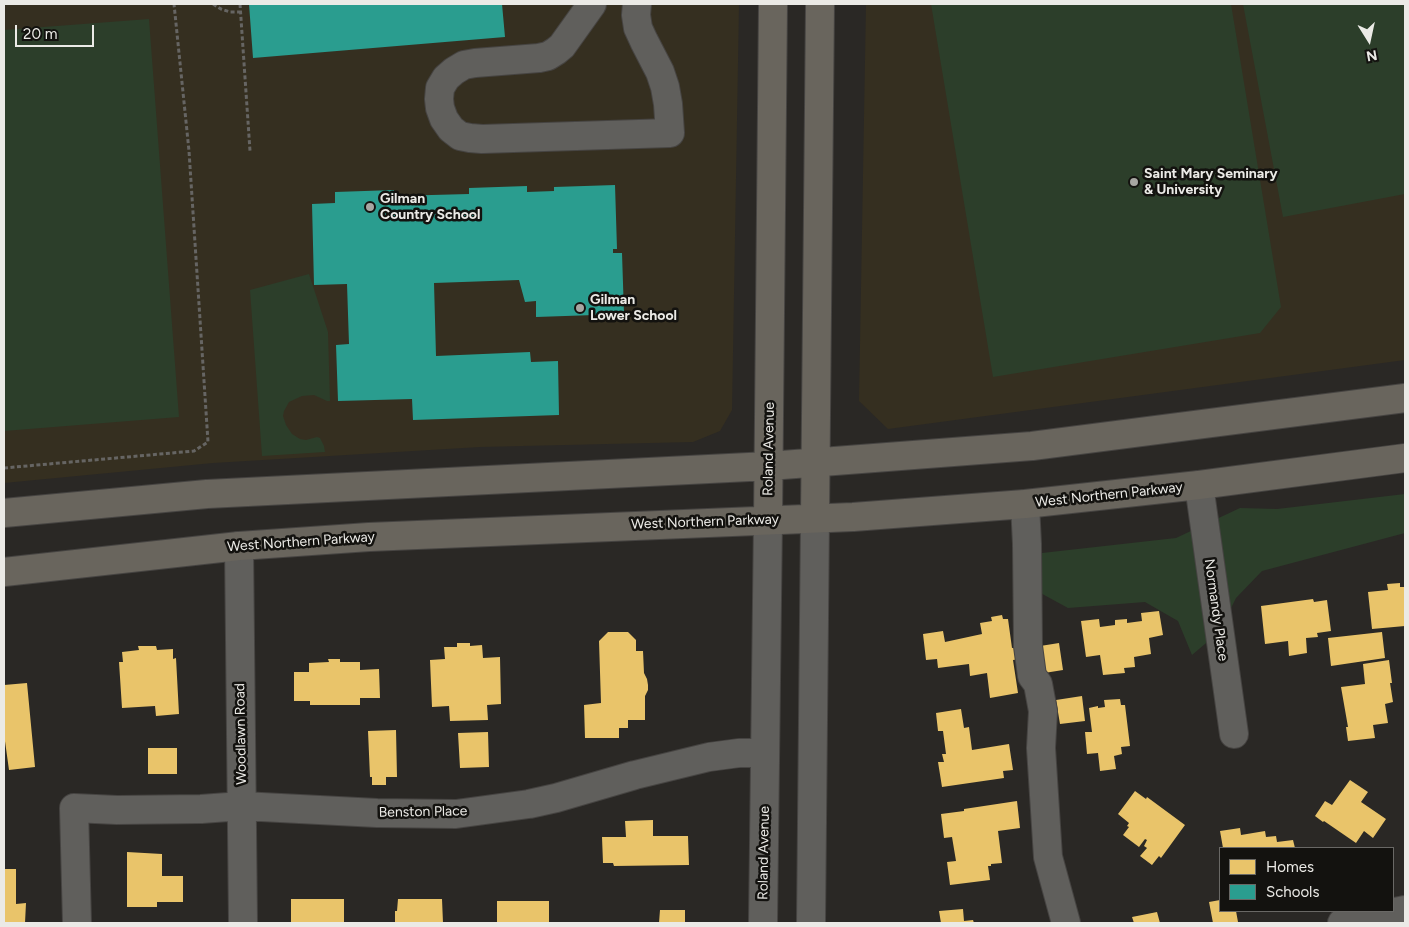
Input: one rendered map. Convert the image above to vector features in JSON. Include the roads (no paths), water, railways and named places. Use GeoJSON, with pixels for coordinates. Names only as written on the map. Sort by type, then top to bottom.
{"type":"FeatureCollection","features":[{"type":"Feature","properties":{"kind":"main road","name":"Roland Avenue"},"geometry":{"type":"LineString","coordinates":[[768,520],[773,4]]}},
{"type":"Feature","properties":{"kind":"main road"},"geometry":{"type":"LineString","coordinates":[[815,518],[820,4]]}},
{"type":"Feature","properties":{"kind":"main road"},"geometry":{"type":"LineString","coordinates":[[4,513],[207,494],[769,466],[1032,446],[1405,398]]}},
{"type":"Feature","properties":{"kind":"main road","name":"West Northern Parkway"},"geometry":{"type":"LineString","coordinates":[[4,572],[239,546],[378,537],[815,518],[1025,504],[1199,485],[1405,458]]}},
{"type":"Feature","properties":{"kind":"street"},"geometry":{"type":"LineString","coordinates":[[592,4],[556,52],[540,58],[464,65],[446,78],[440,88],[439,99],[444,120],[451,129],[460,136],[482,139],[670,133],[665,87],[660,72],[638,28],[637,4]]}},
{"type":"Feature","properties":{"kind":"street","name":"Normandy Place"},"geometry":{"type":"LineString","coordinates":[[1199,485],[1234,734]]}},
{"type":"Feature","properties":{"kind":"street"},"geometry":{"type":"LineString","coordinates":[[1025,504],[1028,544],[1028,646],[1032,676],[1038,684],[1044,711],[1041,748],[1048,857],[1066,923]]}},
{"type":"Feature","properties":{"kind":"street"},"geometry":{"type":"LineString","coordinates":[[811,923],[815,518]]}},
{"type":"Feature","properties":{"kind":"street","name":"Roland Avenue"},"geometry":{"type":"LineString","coordinates":[[763,923],[768,520]]}},
{"type":"Feature","properties":{"kind":"street","name":"Woodlawn Road"},"geometry":{"type":"LineString","coordinates":[[239,546],[243,923]]}},
{"type":"Feature","properties":{"kind":"street","name":"Benston Place"},"geometry":{"type":"LineString","coordinates":[[77,923],[74,808],[117,810],[201,809],[242,806],[377,813],[456,814],[529,804],[556,798],[635,774],[709,758],[739,753],[765,753]]}},
{"type":"Feature","properties":{"kind":"street"},"geometry":{"type":"LineString","coordinates":[[1342,923],[1405,910]]}},
{"type":"Feature","properties":{"kind":"place","name":"Saint Mary Seminary & University"},"geometry":{"type":"Point","coordinates":[1134,182]}},
{"type":"Feature","properties":{"kind":"place","name":"Gilman Country School"},"geometry":{"type":"Point","coordinates":[370,207]}},
{"type":"Feature","properties":{"kind":"place","name":"Gilman Lower School"},"geometry":{"type":"Point","coordinates":[580,308]}}]}
